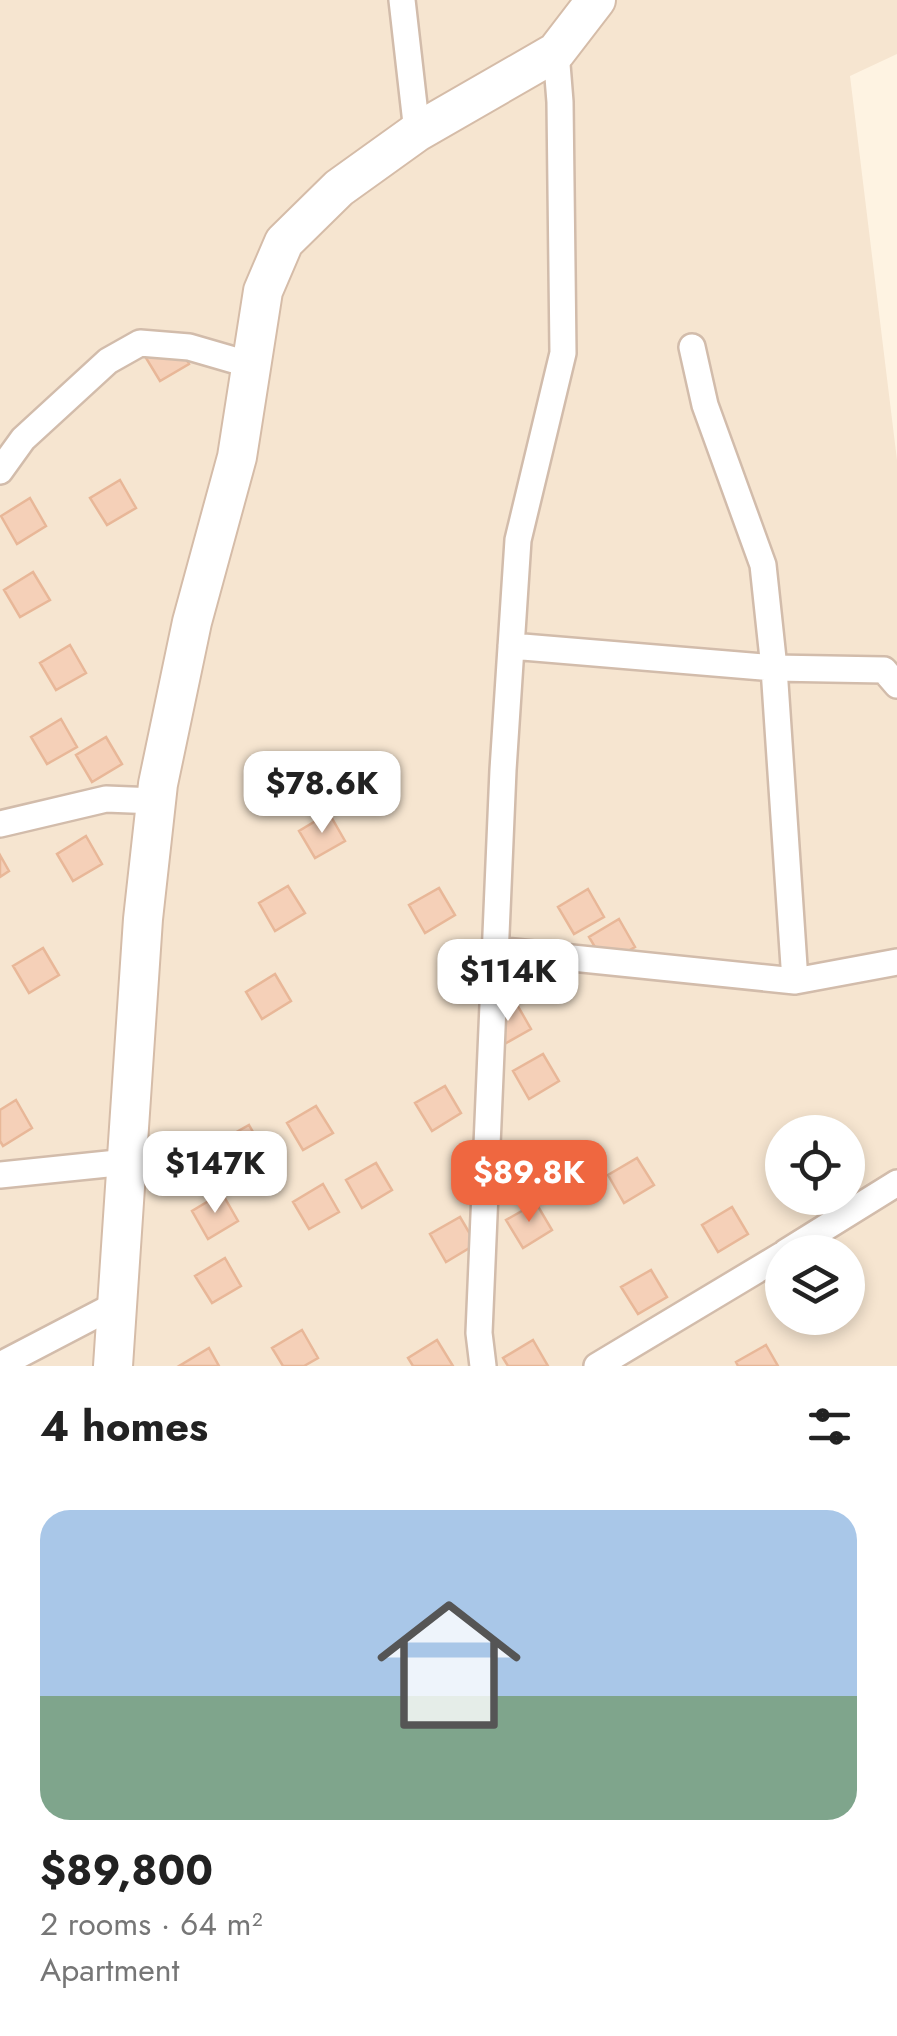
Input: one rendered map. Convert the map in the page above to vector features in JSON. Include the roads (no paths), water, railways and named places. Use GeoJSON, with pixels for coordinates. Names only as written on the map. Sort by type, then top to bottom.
{"type":"FeatureCollection","features":[{"type":"Feature","properties":{"kind":"street"},"geometry":{"type":"LineString","coordinates":[[402,0],[417,132]]}},
{"type":"Feature","properties":{"kind":"street"},"geometry":{"type":"LineString","coordinates":[[113,1366],[143,919],[156,801],[192,622],[236,457],[263,291],[284,242],[339,188],[417,132],[556,52],[596,0]]}},
{"type":"Feature","properties":{"kind":"street"},"geometry":{"type":"LineString","coordinates":[[483,1366],[479,1334],[503,770],[518,540],[562,354],[560,102],[556,52]]}},
{"type":"Feature","properties":{"kind":"street"},"geometry":{"type":"LineString","coordinates":[[0,471],[23,439],[108,361],[140,343],[190,347],[252,365]]}},
{"type":"Feature","properties":{"kind":"street"},"geometry":{"type":"LineString","coordinates":[[692,348],[705,406],[764,565],[795,981]]}},
{"type":"Feature","properties":{"kind":"street"},"geometry":{"type":"LineString","coordinates":[[511,646],[774,668],[884,670],[897,685]]}},
{"type":"Feature","properties":{"kind":"street"},"geometry":{"type":"LineString","coordinates":[[0,824],[106,798],[156,801]]}},
{"type":"Feature","properties":{"kind":"street"},"geometry":{"type":"LineString","coordinates":[[496,950],[795,981],[897,962]]}},
{"type":"Feature","properties":{"kind":"street"},"geometry":{"type":"LineString","coordinates":[[0,1174],[127,1162]]}},
{"type":"Feature","properties":{"kind":"street"},"geometry":{"type":"LineString","coordinates":[[814,1235],[897,1183]]}},
{"type":"Feature","properties":{"kind":"street"},"geometry":{"type":"LineString","coordinates":[[596,1366],[765,1265]]}},
{"type":"Feature","properties":{"kind":"street"},"geometry":{"type":"LineString","coordinates":[[0,1365],[117,1304]]}}]}
